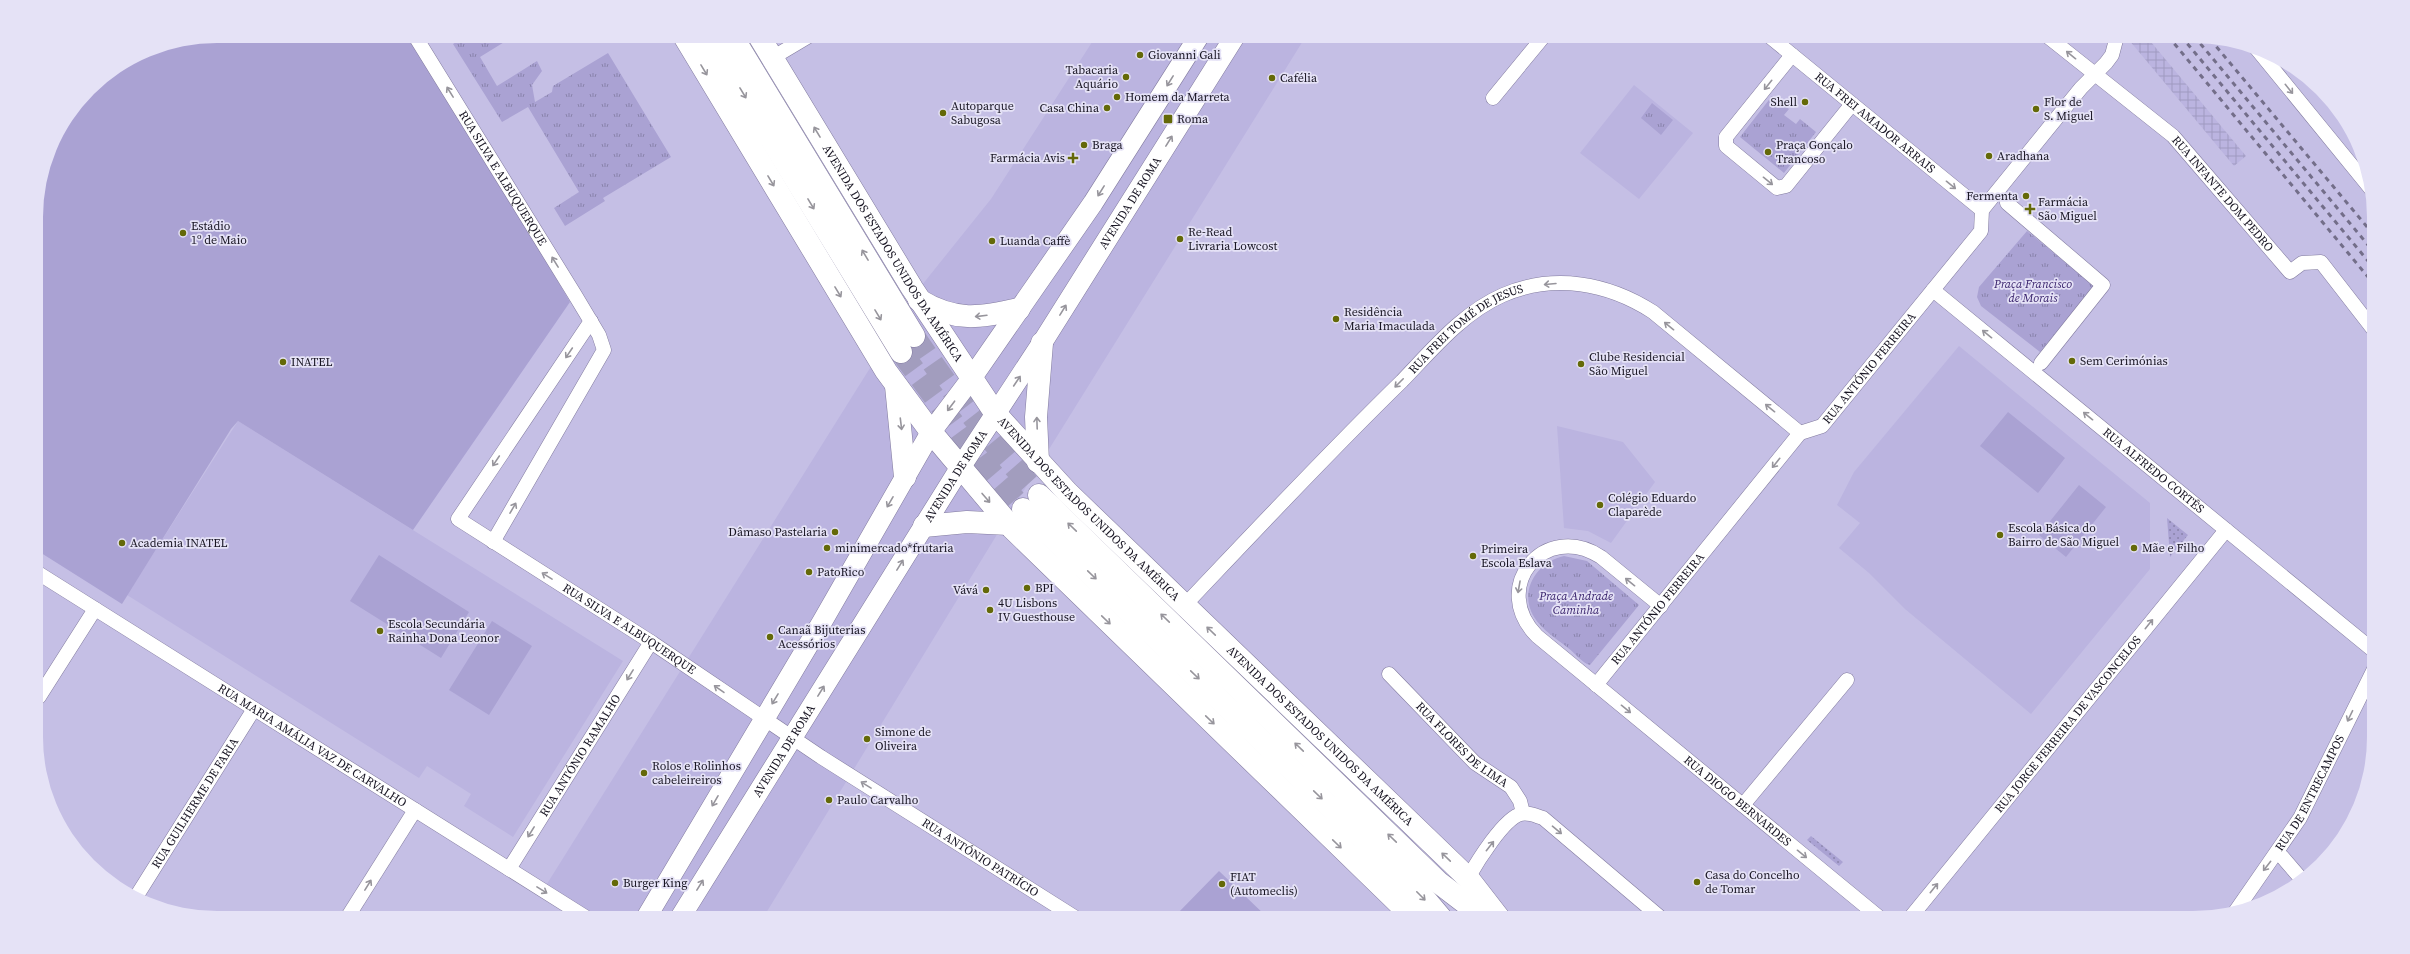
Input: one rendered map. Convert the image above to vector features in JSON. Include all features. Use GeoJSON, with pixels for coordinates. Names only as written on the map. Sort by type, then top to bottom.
{"type":"FeatureCollection","features":[{"type":"Feature","properties":{"kind":"main road","name":"AVENIDA DOS ESTADOS UNIDOS DA AMÉRICA"},"geometry":{"type":"LineString","coordinates":[[688,43],[896,385],[960,468],[1024,509],[1438,882],[1477,911]]}},
{"type":"Feature","properties":{"kind":"main road","name":"AVENIDA DOS ESTADOS UNIDOS DA AMÉRICA"},"geometry":{"type":"LineString","coordinates":[[713,43],[908,344],[736,43]]}},
{"type":"Feature","properties":{"kind":"main road","name":"AVENIDA DOS ESTADOS UNIDOS DA AMÉRICA"},"geometry":{"type":"LineString","coordinates":[[763,43],[918,299],[995,413],[1038,462],[1184,606],[1468,878],[1494,911]]}},
{"type":"Feature","properties":{"kind":"main road"},"geometry":{"type":"LineString","coordinates":[[650,911],[822,622],[931,432],[971,379],[1093,203],[1195,43]]}},
{"type":"Feature","properties":{"kind":"main road","name":"AVENIDA DE ROMA"},"geometry":{"type":"LineString","coordinates":[[684,911],[960,468],[1042,343],[1231,43]]}},
{"type":"Feature","properties":{"kind":"main road"},"geometry":{"type":"LineString","coordinates":[[918,299],[940,312],[967,317],[1019,309]]}},
{"type":"Feature","properties":{"kind":"main road"},"geometry":{"type":"LineString","coordinates":[[1038,462],[1036,417],[1042,343]]}},
{"type":"Feature","properties":{"kind":"main road"},"geometry":{"type":"LineString","coordinates":[[896,385],[905,477]]}},
{"type":"Feature","properties":{"kind":"main road","name":"AVENIDA DOS ESTADOS UNIDOS DA AMÉRICA"},"geometry":{"type":"LineString","coordinates":[[1024,509],[1407,911]]}},
{"type":"Feature","properties":{"kind":"main road","name":"AVENIDA DOS ESTADOS UNIDOS DA AMÉRICA"},"geometry":{"type":"LineString","coordinates":[[1024,509],[1425,899],[1435,911]]}},
{"type":"Feature","properties":{"kind":"main road"},"geometry":{"type":"LineString","coordinates":[[924,526],[967,522],[1024,509]]}},
{"type":"Feature","properties":{"kind":"street","name":"RUA SILVA E ALBUQUERQUE"},"geometry":{"type":"LineString","coordinates":[[420,43],[591,321],[604,350],[493,542]]}},
{"type":"Feature","properties":{"kind":"street"},"geometry":{"type":"LineString","coordinates":[[772,58],[797,43]]}},
{"type":"Feature","properties":{"kind":"street"},"geometry":{"type":"LineString","coordinates":[[1493,98],[1538,43]]}},
{"type":"Feature","properties":{"kind":"street","name":"RUA FREI AMADOR ARRAIS"},"geometry":{"type":"LineString","coordinates":[[1777,43],[1982,210]]}},
{"type":"Feature","properties":{"kind":"street","name":"RUA INFANTE DOM PEDRO"},"geometry":{"type":"LineString","coordinates":[[2055,43],[2173,136],[2290,272],[2302,263],[2321,262],[2367,320]]}},
{"type":"Feature","properties":{"kind":"street"},"geometry":{"type":"LineString","coordinates":[[1982,210],[2081,88],[2112,55],[2115,43]]}},
{"type":"Feature","properties":{"kind":"street"},"geometry":{"type":"LineString","coordinates":[[1792,55],[1726,137],[1726,146],[1777,188],[1786,186],[1852,104]]}},
{"type":"Feature","properties":{"kind":"street"},"geometry":{"type":"LineString","coordinates":[[2264,58],[2363,179]]}},
{"type":"Feature","properties":{"kind":"street"},"geometry":{"type":"LineString","coordinates":[[2007,203],[2103,285],[2041,363]]}},
{"type":"Feature","properties":{"kind":"street","name":"RUA ANTÓNIO FERREIRA"},"geometry":{"type":"LineString","coordinates":[[1596,685],[1800,433],[1822,426],[1981,231],[1982,210]]}},
{"type":"Feature","properties":{"kind":"street","name":"RUA FREI TOMÉ DE JESUS"},"geometry":{"type":"LineString","coordinates":[[1184,606],[1382,400],[1459,324],[1488,303],[1520,289],[1554,283],[1589,285],[1606,289],[1638,303],[1653,312],[1800,433]]}},
{"type":"Feature","properties":{"kind":"street","name":"RUA ALFREDO CORTÊS"},"geometry":{"type":"LineString","coordinates":[[1933,290],[2367,645]]}},
{"type":"Feature","properties":{"kind":"street","name":"RUA SILVA E ALBUQUERQUE"},"geometry":{"type":"LineString","coordinates":[[591,321],[458,519],[651,642],[763,719]]}},
{"type":"Feature","properties":{"kind":"street","name":"RUA JORGE FERREIRA DE VASCONCELOS"},"geometry":{"type":"LineString","coordinates":[[1916,911],[2226,530]]}},
{"type":"Feature","properties":{"kind":"street"},"geometry":{"type":"LineString","coordinates":[[1596,685],[1537,636],[1524,621],[1520,611],[1518,592],[1520,582],[1529,564],[1544,552],[1553,548],[1563,546],[1583,548],[1601,557],[1661,606]]}},
{"type":"Feature","properties":{"kind":"street","name":"RUA MARIA AMÁLIA VAZ DE CARVALHO"},"geometry":{"type":"LineString","coordinates":[[43,576],[576,911]]}},
{"type":"Feature","properties":{"kind":"street"},"geometry":{"type":"LineString","coordinates":[[43,691],[95,609]]}},
{"type":"Feature","properties":{"kind":"street","name":"RUA ANTÓNIO RAMALHO"},"geometry":{"type":"LineString","coordinates":[[510,869],[651,642]]}},
{"type":"Feature","properties":{"kind":"street","name":"RUA FLORES DE LIMA"},"geometry":{"type":"LineString","coordinates":[[1390,674],[1475,763],[1511,787],[1520,801],[1523,813]]}},
{"type":"Feature","properties":{"kind":"street"},"geometry":{"type":"LineString","coordinates":[[1743,805],[1847,680]]}},
{"type":"Feature","properties":{"kind":"street","name":"RUA DE ENTRECAMPOS"},"geometry":{"type":"LineString","coordinates":[[2241,904],[2278,852],[2310,800],[2367,683]]}},
{"type":"Feature","properties":{"kind":"street","name":"RUA DIOGO BERNARDES"},"geometry":{"type":"LineString","coordinates":[[1596,685],[1872,911]]}},
{"type":"Feature","properties":{"kind":"street","name":"RUA GUILHERME DE FARIA"},"geometry":{"type":"LineString","coordinates":[[139,892],[254,709]]}},
{"type":"Feature","properties":{"kind":"street","name":"RUA ANTÓNIO PATRÍCIO"},"geometry":{"type":"LineString","coordinates":[[763,719],[1065,911]]}},
{"type":"Feature","properties":{"kind":"street"},"geometry":{"type":"LineString","coordinates":[[351,911],[415,810]]}},
{"type":"Feature","properties":{"kind":"street"},"geometry":{"type":"LineString","coordinates":[[1468,878],[1510,820],[1523,813],[1542,818],[1653,911]]}},
{"type":"Feature","properties":{"kind":"street"},"geometry":{"type":"LineString","coordinates":[[2278,852],[2298,876]]}},
{"type":"Feature","properties":{"kind":"shaded area"},"geometry":{"type":"Polygon","coordinates":[[[1091,43],[1302,43],[1051,446],[767,911],[566,911],[540,895],[922,285],[991,199],[1091,43]]]}},
{"type":"Feature","properties":{"kind":"shaded area"},"geometry":{"type":"Polygon","coordinates":[[[2132,43],[2152,43],[2246,156],[2234,166],[2132,43]]]}},
{"type":"Feature","properties":{"kind":"shaded area"},"geometry":{"type":"Polygon","coordinates":[[[1634,85],[1693,133],[1639,199],[1580,153],[1634,85]]]}},
{"type":"Feature","properties":{"kind":"shaded area","name":"Escola Básica do Bairro de São Miguel"},"geometry":{"type":"Polygon","coordinates":[[[1959,346],[2150,503],[2150,569],[2031,714],[1905,609],[1869,573],[1839,548],[1860,523],[1837,505],[1854,472],[1959,346]]]}},
{"type":"Feature","properties":{"kind":"shaded area","name":"Escola Secundária Rainha Dona Leonor"},"geometry":{"type":"Polygon","coordinates":[[[238,421],[623,661],[513,837],[464,806],[471,794],[427,766],[419,778],[127,595],[238,421]]]}},
{"type":"Feature","properties":{"kind":"shaded area","name":"Colégio Eduardo Claparède"},"geometry":{"type":"Polygon","coordinates":[[[1557,426],[1623,442],[1655,482],[1611,543],[1588,531],[1564,528],[1557,426]]]}},
{"type":"Feature","properties":{"kind":"green space","name":"INATEL"},"geometry":{"type":"Polygon","coordinates":[[[205,43],[415,43],[462,117],[570,302],[413,530],[238,421],[231,429],[122,604],[43,554],[43,205],[46,183],[52,161],[66,130],[86,102],[102,86],[120,72],[150,56],[183,46],[205,43]]]}},
{"type":"Feature","properties":{"kind":"green space"},"geometry":{"type":"Polygon","coordinates":[[[503,43],[480,57],[497,86],[537,61],[542,71],[532,85],[535,102],[552,92],[553,86],[608,53],[671,157],[603,198],[605,201],[565,226],[554,208],[579,192],[528,107],[502,122],[453,44],[503,43]]]}},
{"type":"Feature","properties":{"kind":"green space"},"geometry":{"type":"Polygon","coordinates":[[[1772,96],[1789,109],[1784,115],[1796,124],[1800,119],[1816,132],[1784,173],[1740,137],[1772,96]]]}},
{"type":"Feature","properties":{"kind":"green space"},"geometry":{"type":"Polygon","coordinates":[[[1652,103],[1673,120],[1661,135],[1641,118],[1652,103]]]}},
{"type":"Feature","properties":{"kind":"green space","name":"Praça Francisco de Morais"},"geometry":{"type":"Polygon","coordinates":[[[2027,231],[2094,286],[2040,352],[1981,306],[1977,297],[1979,287],[2027,231]]]}},
{"type":"Feature","properties":{"kind":"green space"},"geometry":{"type":"Polygon","coordinates":[[[2008,412],[2065,458],[2038,493],[1980,446],[2008,412]]]}},
{"type":"Feature","properties":{"kind":"green space"},"geometry":{"type":"Polygon","coordinates":[[[2079,485],[2106,507],[2066,557],[2039,535],[2079,485]]]}},
{"type":"Feature","properties":{"kind":"green space"},"geometry":{"type":"Polygon","coordinates":[[[2167,518],[2188,535],[2170,557],[2170,556],[2167,518]]]}},
{"type":"Feature","properties":{"kind":"green space"},"geometry":{"type":"Polygon","coordinates":[[[379,555],[469,612],[441,658],[350,601],[379,555]]]}},
{"type":"Feature","properties":{"kind":"green space","name":"Praça Andrade Caminha"},"geometry":{"type":"Polygon","coordinates":[[[1564,556],[1587,561],[1639,605],[1590,665],[1581,660],[1571,650],[1545,630],[1537,622],[1530,607],[1528,597],[1529,588],[1538,571],[1554,559],[1564,556]]]}},
{"type":"Feature","properties":{"kind":"green space"},"geometry":{"type":"Polygon","coordinates":[[[492,621],[532,646],[489,715],[449,690],[492,621]]]}},
{"type":"Feature","properties":{"kind":"green space"},"geometry":{"type":"Polygon","coordinates":[[[1811,836],[1843,862],[1839,866],[1807,840],[1811,836]]]}},
{"type":"Feature","properties":{"kind":"green space"},"geometry":{"type":"Polygon","coordinates":[[[1219,871],[1261,911],[1180,911],[1219,871]]]}},
{"type":"Feature","properties":{"kind":"tunnel"},"geometry":{"type":"LineString","coordinates":[[914,336],[943,378],[974,418],[1005,457],[1039,495]]}},
{"type":"Feature","properties":{"kind":"tunnel"},"geometry":{"type":"LineString","coordinates":[[901,352],[981,460],[1023,509]]}},
{"type":"Feature","properties":{"kind":"railway"},"geometry":{"type":"LineString","coordinates":[[2174,43],[2367,276]]}},
{"type":"Feature","properties":{"kind":"railway"},"geometry":{"type":"LineString","coordinates":[[2187,43],[2367,260]]}},
{"type":"Feature","properties":{"kind":"railway"},"geometry":{"type":"LineString","coordinates":[[2200,43],[2367,244]]}},
{"type":"Feature","properties":{"kind":"railway"},"geometry":{"type":"LineString","coordinates":[[2214,44],[2367,227]]}},
{"type":"Feature","properties":{"kind":"place","name":"Giovanni Gali"},"geometry":{"type":"Point","coordinates":[1140,55]}},
{"type":"Feature","properties":{"kind":"place","name":"Tabacaria Aquário"},"geometry":{"type":"Point","coordinates":[1126,77]}},
{"type":"Feature","properties":{"kind":"place","name":"Cafélia"},"geometry":{"type":"Point","coordinates":[1272,78]}},
{"type":"Feature","properties":{"kind":"place","name":"Homem da Marreta"},"geometry":{"type":"Point","coordinates":[1117,97]}},
{"type":"Feature","properties":{"kind":"place","name":"Shell"},"geometry":{"type":"Point","coordinates":[1805,102]}},
{"type":"Feature","properties":{"kind":"place","name":"Casa China"},"geometry":{"type":"Point","coordinates":[1107,108]}},
{"type":"Feature","properties":{"kind":"place","name":"Flor de S. Miguel"},"geometry":{"type":"Point","coordinates":[2036,109]}},
{"type":"Feature","properties":{"kind":"place","name":"Autoparque Sabugosa"},"geometry":{"type":"Point","coordinates":[943,113]}},
{"type":"Feature","properties":{"kind":"place","name":"Roma"},"geometry":{"type":"Point","coordinates":[1168,119]}},
{"type":"Feature","properties":{"kind":"place","name":"Braga"},"geometry":{"type":"Point","coordinates":[1084,145]}},
{"type":"Feature","properties":{"kind":"place","name":"Praça Gonçalo Trancoso"},"geometry":{"type":"Point","coordinates":[1768,152]}},
{"type":"Feature","properties":{"kind":"place","name":"Aradhana"},"geometry":{"type":"Point","coordinates":[1989,156]}},
{"type":"Feature","properties":{"kind":"place","name":"Farmácia Avis"},"geometry":{"type":"Point","coordinates":[1073,158]}},
{"type":"Feature","properties":{"kind":"place","name":"Fermenta"},"geometry":{"type":"Point","coordinates":[2026,196]}},
{"type":"Feature","properties":{"kind":"place","name":"Farmácia São Miguel"},"geometry":{"type":"Point","coordinates":[2030,209]}},
{"type":"Feature","properties":{"kind":"place","name":"Estádio 1º de Maio"},"geometry":{"type":"Point","coordinates":[183,233]}},
{"type":"Feature","properties":{"kind":"place","name":"Re-Read Livraria Lowcost"},"geometry":{"type":"Point","coordinates":[1180,239]}},
{"type":"Feature","properties":{"kind":"place","name":"Luanda Caffè"},"geometry":{"type":"Point","coordinates":[992,241]}},
{"type":"Feature","properties":{"kind":"place","name":"Residência Maria Imaculada"},"geometry":{"type":"Point","coordinates":[1336,319]}},
{"type":"Feature","properties":{"kind":"place","name":"Sem Cerimónias"},"geometry":{"type":"Point","coordinates":[2072,361]}},
{"type":"Feature","properties":{"kind":"place","name":"INATEL"},"geometry":{"type":"Point","coordinates":[283,362]}},
{"type":"Feature","properties":{"kind":"place","name":"Clube Residencial São Miguel"},"geometry":{"type":"Point","coordinates":[1581,364]}},
{"type":"Feature","properties":{"kind":"place","name":"Colégio Eduardo Claparède"},"geometry":{"type":"Point","coordinates":[1600,505]}},
{"type":"Feature","properties":{"kind":"place","name":"Dâmaso Pastelaria"},"geometry":{"type":"Point","coordinates":[835,532]}},
{"type":"Feature","properties":{"kind":"place","name":"Escola Básica do Bairro de São Miguel"},"geometry":{"type":"Point","coordinates":[2000,535]}},
{"type":"Feature","properties":{"kind":"place","name":"Academia INATEL"},"geometry":{"type":"Point","coordinates":[122,543]}},
{"type":"Feature","properties":{"kind":"place","name":"minimercado*frutaria"},"geometry":{"type":"Point","coordinates":[827,548]}},
{"type":"Feature","properties":{"kind":"place","name":"Mãe e Filho"},"geometry":{"type":"Point","coordinates":[2134,548]}},
{"type":"Feature","properties":{"kind":"place","name":"Primeira Escola Eslava"},"geometry":{"type":"Point","coordinates":[1473,556]}},
{"type":"Feature","properties":{"kind":"place","name":"PatoRico"},"geometry":{"type":"Point","coordinates":[809,572]}},
{"type":"Feature","properties":{"kind":"place","name":"BPI"},"geometry":{"type":"Point","coordinates":[1027,588]}},
{"type":"Feature","properties":{"kind":"place","name":"Vává"},"geometry":{"type":"Point","coordinates":[986,590]}},
{"type":"Feature","properties":{"kind":"place","name":"4U Lisbons IV Guesthouse"},"geometry":{"type":"Point","coordinates":[990,610]}},
{"type":"Feature","properties":{"kind":"place","name":"Escola Secundária Rainha Dona Leonor"},"geometry":{"type":"Point","coordinates":[380,631]}},
{"type":"Feature","properties":{"kind":"place","name":"Canaã Bijuterias Acessórios"},"geometry":{"type":"Point","coordinates":[770,637]}},
{"type":"Feature","properties":{"kind":"place","name":"Simone de Oliveira"},"geometry":{"type":"Point","coordinates":[867,739]}},
{"type":"Feature","properties":{"kind":"place","name":"Rolos e Rolinhos cabeleireiros"},"geometry":{"type":"Point","coordinates":[644,773]}},
{"type":"Feature","properties":{"kind":"place","name":"Paulo Carvalho"},"geometry":{"type":"Point","coordinates":[829,800]}},
{"type":"Feature","properties":{"kind":"place","name":"Casa do Concelho de Tomar"},"geometry":{"type":"Point","coordinates":[1697,882]}},
{"type":"Feature","properties":{"kind":"place","name":"Burger King"},"geometry":{"type":"Point","coordinates":[615,883]}},
{"type":"Feature","properties":{"kind":"place","name":"FIAT (Automeclis)"},"geometry":{"type":"Point","coordinates":[1222,884]}}]}
